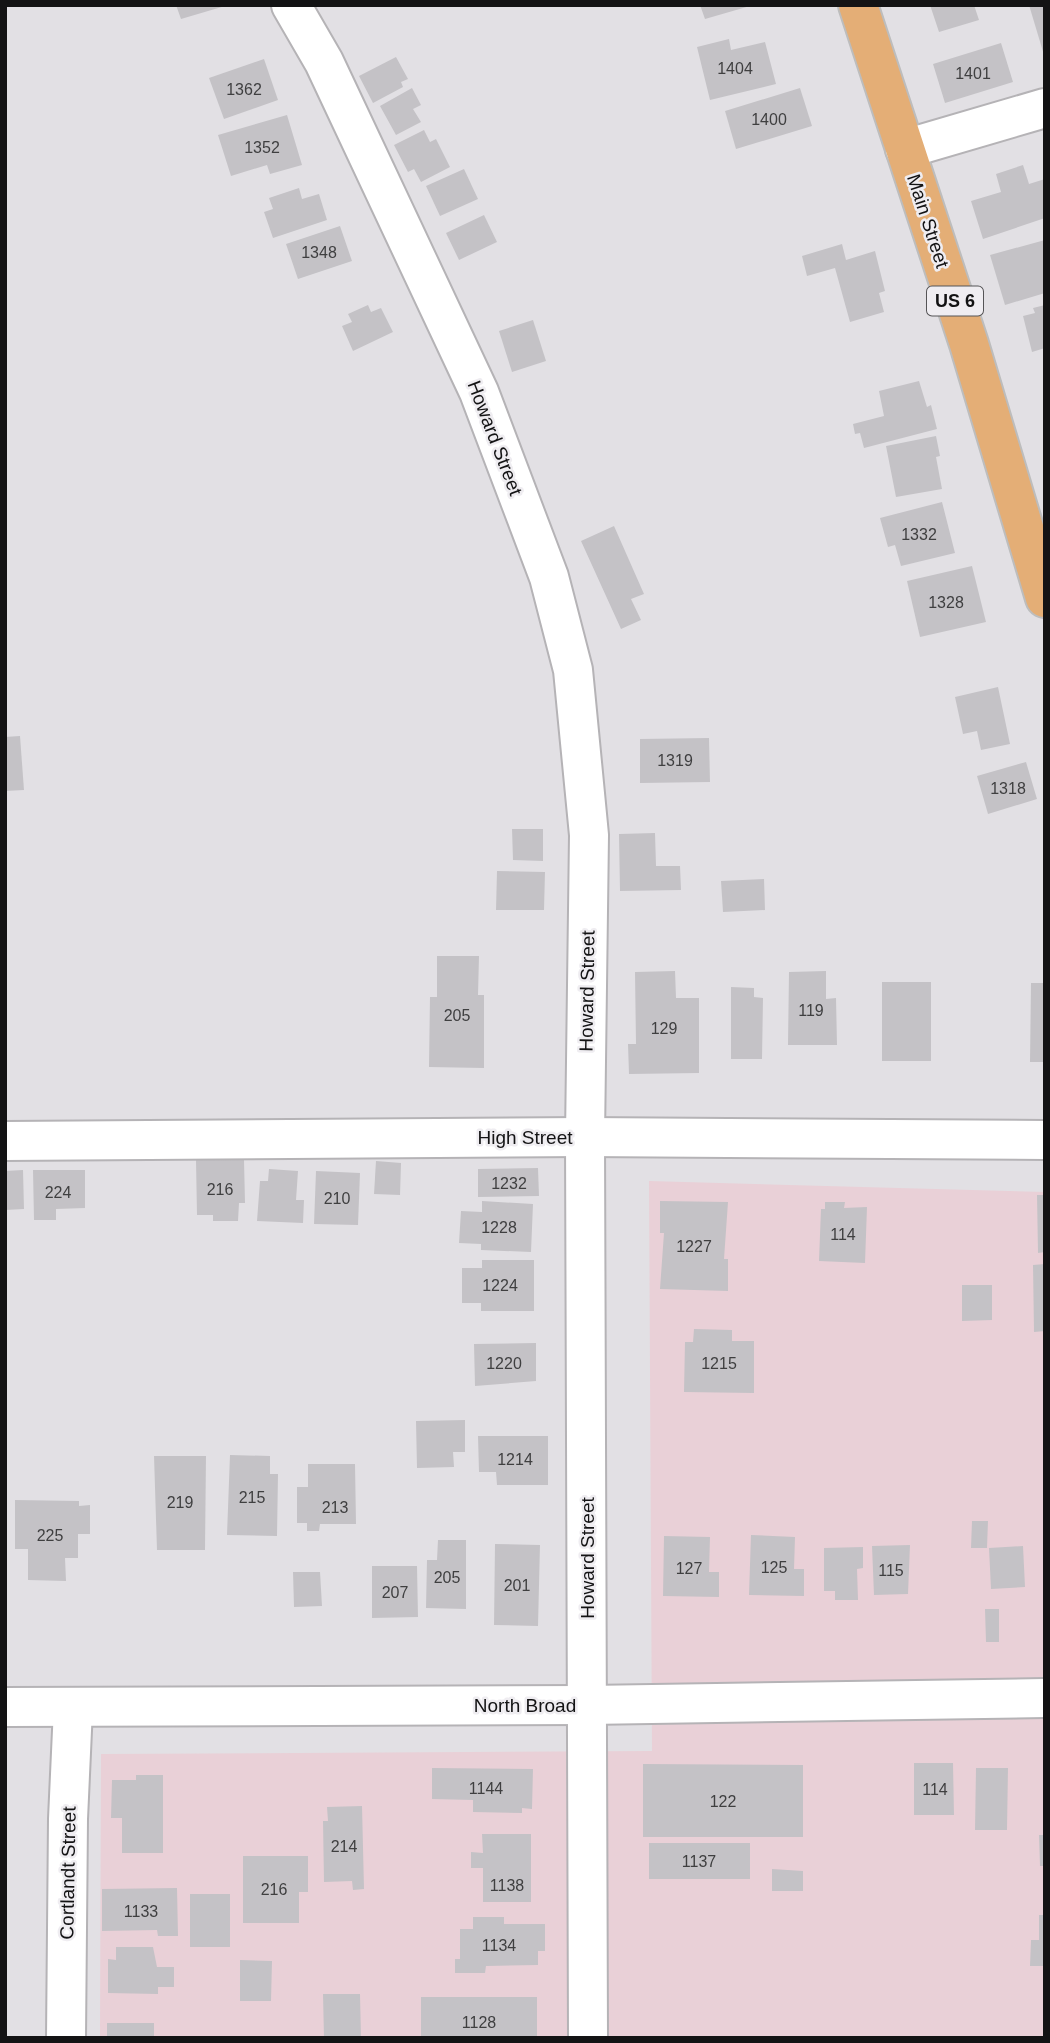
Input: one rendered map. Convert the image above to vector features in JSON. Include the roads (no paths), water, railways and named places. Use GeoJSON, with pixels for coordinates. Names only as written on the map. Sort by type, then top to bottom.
{"type":"FeatureCollection","features":[{"type":"Feature","properties":{"kind":"main road","name":"Main Street"},"geometry":{"type":"LineString","coordinates":[[858,5],[969,344],[1045,598]]}},
{"type":"Feature","properties":{"kind":"street","name":"Howard Street"},"geometry":{"type":"LineString","coordinates":[[291,5],[324,62],[479,393],[562,620],[579,716],[589,835],[586,1137],[588,2038]]}},
{"type":"Feature","properties":{"kind":"street"},"geometry":{"type":"LineString","coordinates":[[905,149],[1045,108]]}},
{"type":"Feature","properties":{"kind":"street","name":"High Street"},"geometry":{"type":"LineString","coordinates":[[5,1141],[586,1137],[1045,1140]]}},
{"type":"Feature","properties":{"kind":"street","name":"North Broad"},"geometry":{"type":"LineString","coordinates":[[5,1707],[588,1705],[1045,1698]]}},
{"type":"Feature","properties":{"kind":"street","name":"Cortlandt Street"},"geometry":{"type":"LineString","coordinates":[[66,2038],[68,1819],[73,1708]]}}]}
